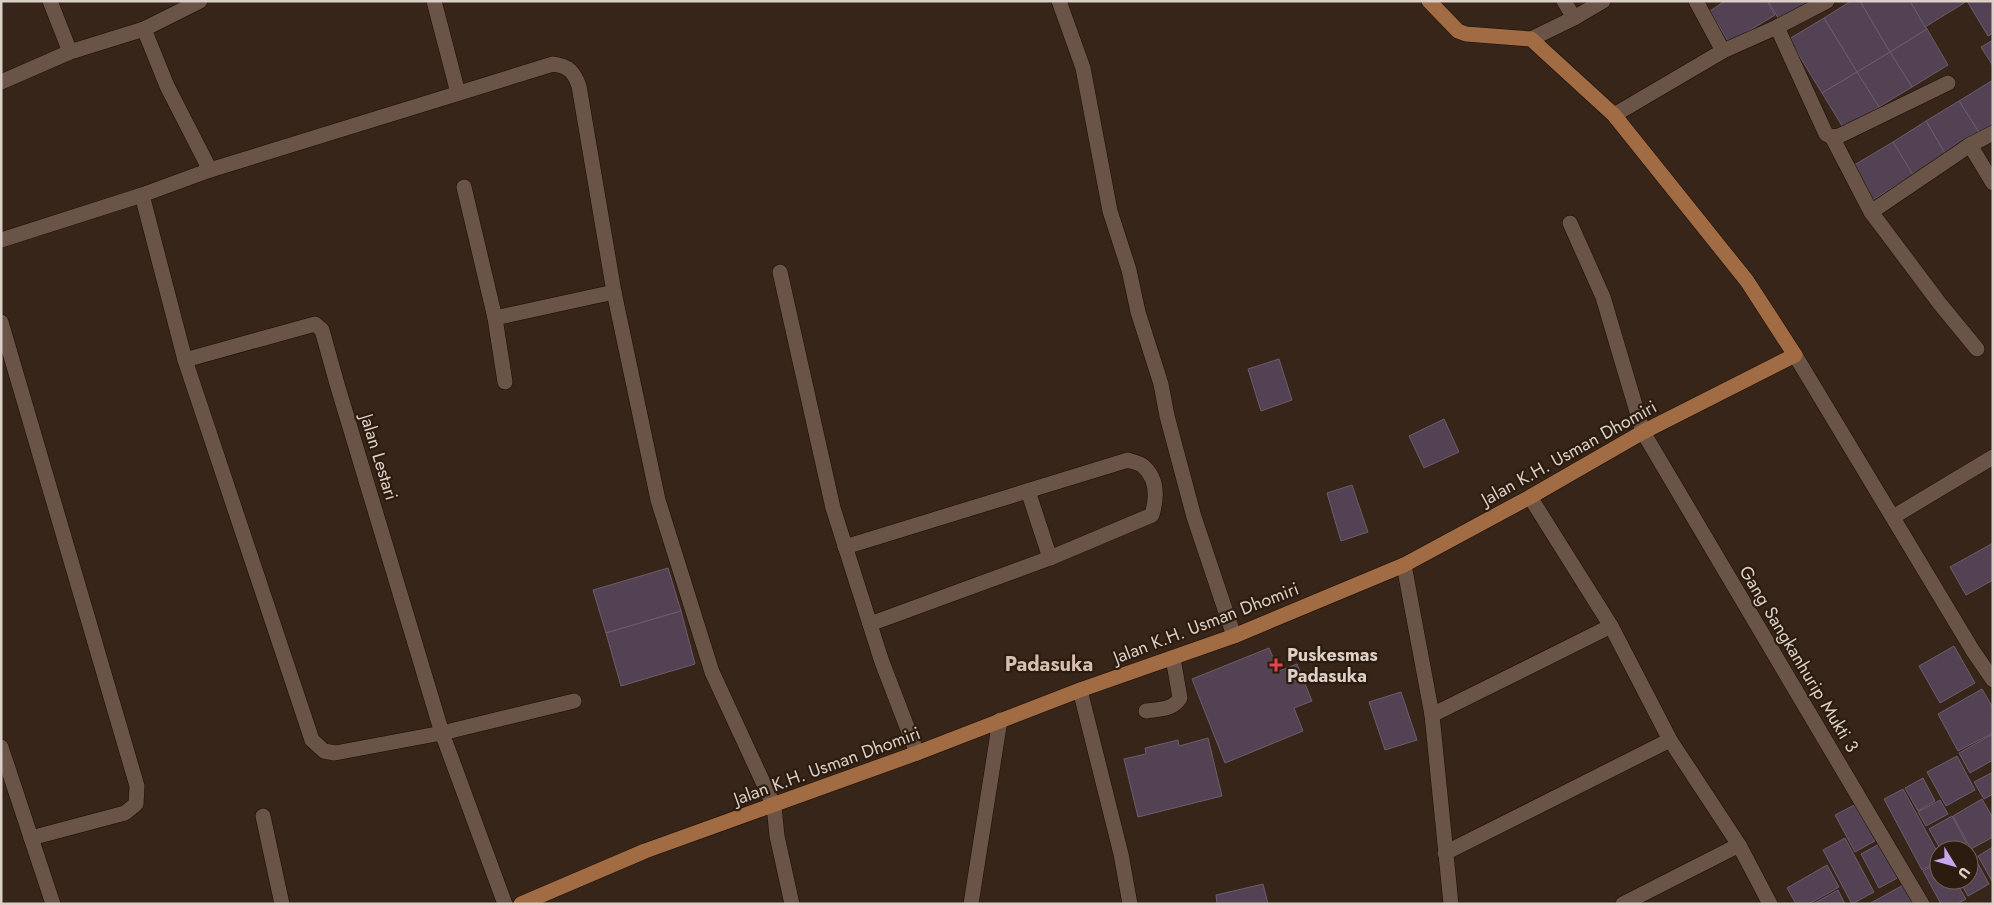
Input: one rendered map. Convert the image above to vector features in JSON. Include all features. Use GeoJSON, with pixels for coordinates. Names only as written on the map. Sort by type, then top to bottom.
{"type":"FeatureCollection","features":[{"type":"Feature","properties":{"kind":"main road"},"geometry":{"type":"LineString","coordinates":[[1429,1],[1458,31],[1466,34],[1531,39],[1614,115],[1747,281],[1796,355]]}},
{"type":"Feature","properties":{"kind":"main road","name":"Jalan K.H. Usman Dhomiri"},"geometry":{"type":"LineString","coordinates":[[521,904],[645,851],[774,806],[1080,690],[1234,636],[1404,565],[1530,497],[1644,432],[1796,355]]}},
{"type":"Feature","properties":{"kind":"street"},"geometry":{"type":"LineString","coordinates":[[50,1],[70,52]]}},
{"type":"Feature","properties":{"kind":"street"},"geometry":{"type":"LineString","coordinates":[[1,82],[70,52],[144,29],[200,1]]}},
{"type":"Feature","properties":{"kind":"street"},"geometry":{"type":"LineString","coordinates":[[434,1],[458,93]]}},
{"type":"Feature","properties":{"kind":"street"},"geometry":{"type":"LineString","coordinates":[[1059,1],[1083,68],[1110,211],[1128,270],[1138,312],[1161,384],[1167,416],[1194,516],[1234,636]]}},
{"type":"Feature","properties":{"kind":"street"},"geometry":{"type":"LineString","coordinates":[[1564,1],[1574,18]]}},
{"type":"Feature","properties":{"kind":"street"},"geometry":{"type":"LineString","coordinates":[[1531,39],[1603,1]]}},
{"type":"Feature","properties":{"kind":"street"},"geometry":{"type":"LineString","coordinates":[[1696,1],[1723,51]]}},
{"type":"Feature","properties":{"kind":"street"},"geometry":{"type":"LineString","coordinates":[[1614,115],[1723,51],[1777,27],[1825,2]]}},
{"type":"Feature","properties":{"kind":"street"},"geometry":{"type":"LineString","coordinates":[[1777,27],[1826,134],[1832,138],[1871,212],[1940,304],[1977,349]]}},
{"type":"Feature","properties":{"kind":"street"},"geometry":{"type":"LineString","coordinates":[[144,29],[167,86],[210,170]]}},
{"type":"Feature","properties":{"kind":"street"},"geometry":{"type":"LineString","coordinates":[[1,240],[142,195],[210,170],[553,64],[570,68],[576,76],[579,86],[614,292],[658,500],[709,663],[774,806],[777,836],[792,904]]}},
{"type":"Feature","properties":{"kind":"street"},"geometry":{"type":"LineString","coordinates":[[1832,138],[1948,83]]}},
{"type":"Feature","properties":{"kind":"street"},"geometry":{"type":"LineString","coordinates":[[1871,212],[1970,145],[1993,133]]}},
{"type":"Feature","properties":{"kind":"street"},"geometry":{"type":"LineString","coordinates":[[1970,145],[1993,183]]}},
{"type":"Feature","properties":{"kind":"street"},"geometry":{"type":"LineString","coordinates":[[464,187],[495,318],[505,382]]}},
{"type":"Feature","properties":{"kind":"street"},"geometry":{"type":"LineString","coordinates":[[142,195],[185,360],[312,740],[324,751],[335,753],[442,734],[574,701]]}},
{"type":"Feature","properties":{"kind":"street","name":"Gang Sangkanhurip Mukti 3"},"geometry":{"type":"LineString","coordinates":[[1570,223],[1603,297],[1644,432],[1922,904]]}},
{"type":"Feature","properties":{"kind":"street"},"geometry":{"type":"LineString","coordinates":[[780,272],[833,508],[870,624],[917,753]]}},
{"type":"Feature","properties":{"kind":"street"},"geometry":{"type":"LineString","coordinates":[[495,318],[614,292]]}},
{"type":"Feature","properties":{"kind":"street"},"geometry":{"type":"LineString","coordinates":[[1,322],[137,786],[136,804],[125,813],[31,838]]}},
{"type":"Feature","properties":{"kind":"street","name":"Jalan Lestari"},"geometry":{"type":"LineString","coordinates":[[185,360],[315,324],[322,330],[336,384],[442,734]]}},
{"type":"Feature","properties":{"kind":"street"},"geometry":{"type":"LineString","coordinates":[[1796,355],[1973,651],[1993,680]]}},
{"type":"Feature","properties":{"kind":"street"},"geometry":{"type":"LineString","coordinates":[[1893,517],[1993,457]]}},
{"type":"Feature","properties":{"kind":"street"},"geometry":{"type":"LineString","coordinates":[[845,547],[1128,460],[1142,465],[1153,480],[1156,500],[1152,515],[1050,558],[870,624]]}},
{"type":"Feature","properties":{"kind":"street"},"geometry":{"type":"LineString","coordinates":[[1028,491],[1050,558]]}},
{"type":"Feature","properties":{"kind":"street"},"geometry":{"type":"LineString","coordinates":[[1530,497],[1611,626],[1670,740],[1738,845],[1770,904]]}},
{"type":"Feature","properties":{"kind":"street"},"geometry":{"type":"LineString","coordinates":[[1404,565],[1432,715],[1451,904]]}},
{"type":"Feature","properties":{"kind":"street"},"geometry":{"type":"LineString","coordinates":[[1432,715],[1611,626]]}},
{"type":"Feature","properties":{"kind":"street"},"geometry":{"type":"LineString","coordinates":[[1146,711],[1171,707],[1180,698],[1173,658]]}},
{"type":"Feature","properties":{"kind":"street"},"geometry":{"type":"LineString","coordinates":[[1080,690],[1121,854],[1130,904]]}},
{"type":"Feature","properties":{"kind":"street"},"geometry":{"type":"LineString","coordinates":[[971,904],[1000,720]]}},
{"type":"Feature","properties":{"kind":"street"},"geometry":{"type":"LineString","coordinates":[[442,734],[505,904]]}},
{"type":"Feature","properties":{"kind":"street"},"geometry":{"type":"LineString","coordinates":[[1445,853],[1670,740]]}},
{"type":"Feature","properties":{"kind":"street"},"geometry":{"type":"LineString","coordinates":[[1,747],[53,904]]}},
{"type":"Feature","properties":{"kind":"street"},"geometry":{"type":"LineString","coordinates":[[263,816],[282,904]]}},
{"type":"Feature","properties":{"kind":"street"},"geometry":{"type":"LineString","coordinates":[[1623,904],[1738,845]]}},
{"type":"Feature","properties":{"kind":"building"},"geometry":{"type":"Polygon","coordinates":[[[1725,1],[1767,1],[1775,15],[1729,43],[1710,11],[1725,1]]]}},
{"type":"Feature","properties":{"kind":"building"},"geometry":{"type":"Polygon","coordinates":[[[1768,1],[1812,1],[1780,21],[1768,1]]]}},
{"type":"Feature","properties":{"kind":"building"},"geometry":{"type":"Polygon","coordinates":[[[1851,1],[1860,1],[1890,52],[1857,72],[1824,18],[1851,1]]]}},
{"type":"Feature","properties":{"kind":"building"},"geometry":{"type":"Polygon","coordinates":[[[1860,1],[1910,1],[1927,29],[1890,52],[1860,1]]]}},
{"type":"Feature","properties":{"kind":"building"},"geometry":{"type":"Polygon","coordinates":[[[1910,1],[1963,1],[1964,3],[1925,27],[1910,1]]]}},
{"type":"Feature","properties":{"kind":"building"},"geometry":{"type":"Polygon","coordinates":[[[1967,1],[1993,1],[1993,33],[1988,36],[1967,1]]]}},
{"type":"Feature","properties":{"kind":"building"},"geometry":{"type":"Polygon","coordinates":[[[1824,18],[1857,72],[1822,93],[1789,39],[1824,18]]]}},
{"type":"Feature","properties":{"kind":"building"},"geometry":{"type":"Polygon","coordinates":[[[1927,29],[1948,65],[1912,87],[1890,52],[1927,29]]]}},
{"type":"Feature","properties":{"kind":"building"},"geometry":{"type":"Polygon","coordinates":[[[1993,40],[1993,66],[1981,47],[1993,40]]]}},
{"type":"Feature","properties":{"kind":"building"},"geometry":{"type":"Polygon","coordinates":[[[1890,52],[1912,87],[1879,107],[1857,72],[1890,52]]]}},
{"type":"Feature","properties":{"kind":"building"},"geometry":{"type":"Polygon","coordinates":[[[1857,72],[1879,107],[1844,129],[1822,93],[1857,72]]]}},
{"type":"Feature","properties":{"kind":"building"},"geometry":{"type":"Polygon","coordinates":[[[1993,80],[1993,126],[1980,134],[1959,101],[1993,80]]]}},
{"type":"Feature","properties":{"kind":"building"},"geometry":{"type":"Polygon","coordinates":[[[1959,101],[1980,134],[1946,155],[1926,121],[1959,101]]]}},
{"type":"Feature","properties":{"kind":"building"},"geometry":{"type":"Polygon","coordinates":[[[1926,121],[1946,155],[1913,175],[1893,142],[1926,121]]]}},
{"type":"Feature","properties":{"kind":"building"},"geometry":{"type":"Polygon","coordinates":[[[1893,142],[1913,175],[1871,201],[1851,167],[1893,142]]]}},
{"type":"Feature","properties":{"kind":"building"},"geometry":{"type":"Polygon","coordinates":[[[1279,359],[1292,400],[1261,411],[1248,369],[1279,359]]]}},
{"type":"Feature","properties":{"kind":"building"},"geometry":{"type":"Polygon","coordinates":[[[1444,419],[1459,452],[1424,468],[1409,436],[1444,419]]]}},
{"type":"Feature","properties":{"kind":"building"},"geometry":{"type":"Polygon","coordinates":[[[1352,485],[1368,532],[1341,541],[1327,493],[1352,485]]]}},
{"type":"Feature","properties":{"kind":"building"},"geometry":{"type":"Polygon","coordinates":[[[1993,543],[1993,580],[1966,595],[1950,567],[1993,543]]]}},
{"type":"Feature","properties":{"kind":"building"},"geometry":{"type":"Polygon","coordinates":[[[668,568],[681,611],[606,633],[593,590],[668,568]]]}},
{"type":"Feature","properties":{"kind":"building"},"geometry":{"type":"Polygon","coordinates":[[[681,611],[695,664],[621,686],[606,633],[681,611]]]}},
{"type":"Feature","properties":{"kind":"building"},"geometry":{"type":"Polygon","coordinates":[[[1954,646],[1975,683],[1940,703],[1919,666],[1954,646]]]}},
{"type":"Feature","properties":{"kind":"building"},"geometry":{"type":"Polygon","coordinates":[[[1269,648],[1279,671],[1297,664],[1312,701],[1294,708],[1303,731],[1225,763],[1192,679],[1269,648]]]}},
{"type":"Feature","properties":{"kind":"building"},"geometry":{"type":"Polygon","coordinates":[[[1982,689],[1993,708],[1993,733],[1958,751],[1938,714],[1982,689]]]}},
{"type":"Feature","properties":{"kind":"building"},"geometry":{"type":"Polygon","coordinates":[[[1401,692],[1417,740],[1385,750],[1369,702],[1401,692]]]}},
{"type":"Feature","properties":{"kind":"building"},"geometry":{"type":"Polygon","coordinates":[[[1993,734],[1993,760],[1970,773],[1959,753],[1993,734]]]}},
{"type":"Feature","properties":{"kind":"building"},"geometry":{"type":"Polygon","coordinates":[[[1208,738],[1222,796],[1138,817],[1124,759],[1146,754],[1145,748],[1178,740],[1179,746],[1208,738]]]}},
{"type":"Feature","properties":{"kind":"building"},"geometry":{"type":"Polygon","coordinates":[[[1957,756],[1975,790],[1946,806],[1927,772],[1957,756]]]}},
{"type":"Feature","properties":{"kind":"building"},"geometry":{"type":"Polygon","coordinates":[[[1993,772],[1993,794],[1984,799],[1974,782],[1993,772]]]}},
{"type":"Feature","properties":{"kind":"building"},"geometry":{"type":"Polygon","coordinates":[[[1923,778],[1935,801],[1918,811],[1905,788],[1923,778]]]}},
{"type":"Feature","properties":{"kind":"building"},"geometry":{"type":"Polygon","coordinates":[[[1903,789],[1931,840],[1929,840],[1929,866],[1922,870],[1884,799],[1903,789]]]}},
{"type":"Feature","properties":{"kind":"building"},"geometry":{"type":"Polygon","coordinates":[[[1982,799],[1993,818],[1993,837],[1979,845],[1979,840],[1966,840],[1953,816],[1982,799]]]}},
{"type":"Feature","properties":{"kind":"building"},"geometry":{"type":"Polygon","coordinates":[[[1940,800],[1948,814],[1926,826],[1918,812],[1940,800]]]}},
{"type":"Feature","properties":{"kind":"building"},"geometry":{"type":"Polygon","coordinates":[[[1860,802],[1880,838],[1855,852],[1835,815],[1860,802]]]}},
{"type":"Feature","properties":{"kind":"building"},"geometry":{"type":"Polygon","coordinates":[[[1952,816],[1965,840],[1935,840],[1929,829],[1952,816]]]}},
{"type":"Feature","properties":{"kind":"building"},"geometry":{"type":"Polygon","coordinates":[[[1845,838],[1874,892],[1852,904],[1823,850],[1845,838]]]}},
{"type":"Feature","properties":{"kind":"building"},"geometry":{"type":"Polygon","coordinates":[[[1883,842],[1901,876],[1879,888],[1861,854],[1883,842]]]}},
{"type":"Feature","properties":{"kind":"building"},"geometry":{"type":"Polygon","coordinates":[[[1993,847],[1993,883],[1979,858],[1979,855],[1993,847]]]}},
{"type":"Feature","properties":{"kind":"building"},"geometry":{"type":"Polygon","coordinates":[[[1827,865],[1839,887],[1809,904],[1796,904],[1787,888],[1827,865]]]}},
{"type":"Feature","properties":{"kind":"building"},"geometry":{"type":"Polygon","coordinates":[[[1979,866],[1989,884],[1979,890],[1979,866]]]}},
{"type":"Feature","properties":{"kind":"building"},"geometry":{"type":"Polygon","coordinates":[[[1929,868],[1929,882],[1923,871],[1929,868]]]}},
{"type":"Feature","properties":{"kind":"building"},"geometry":{"type":"Polygon","coordinates":[[[1907,883],[1918,904],[1869,904],[1907,883]]]}},
{"type":"Feature","properties":{"kind":"building"},"geometry":{"type":"Polygon","coordinates":[[[1263,884],[1268,904],[1217,904],[1216,895],[1263,884]]]}},
{"type":"Feature","properties":{"kind":"building"},"geometry":{"type":"Polygon","coordinates":[[[1838,890],[1845,904],[1813,904],[1838,890]]]}},
{"type":"Feature","properties":{"kind":"building"},"geometry":{"type":"Polygon","coordinates":[[[1933,890],[1961,890],[1966,899],[1957,904],[1941,904],[1933,890]]]}},
{"type":"Feature","properties":{"kind":"building"},"geometry":{"type":"Polygon","coordinates":[[[1965,890],[1978,890],[1968,896],[1965,890]]]}},
{"type":"Feature","properties":{"kind":"place","name":"Puskesmas Padasuka"},"geometry":{"type":"Point","coordinates":[1276,665]}},
{"type":"Feature","properties":{"kind":"district","name":"Padasuka"},"geometry":{"type":"Point","coordinates":[1049,664]}}]}
